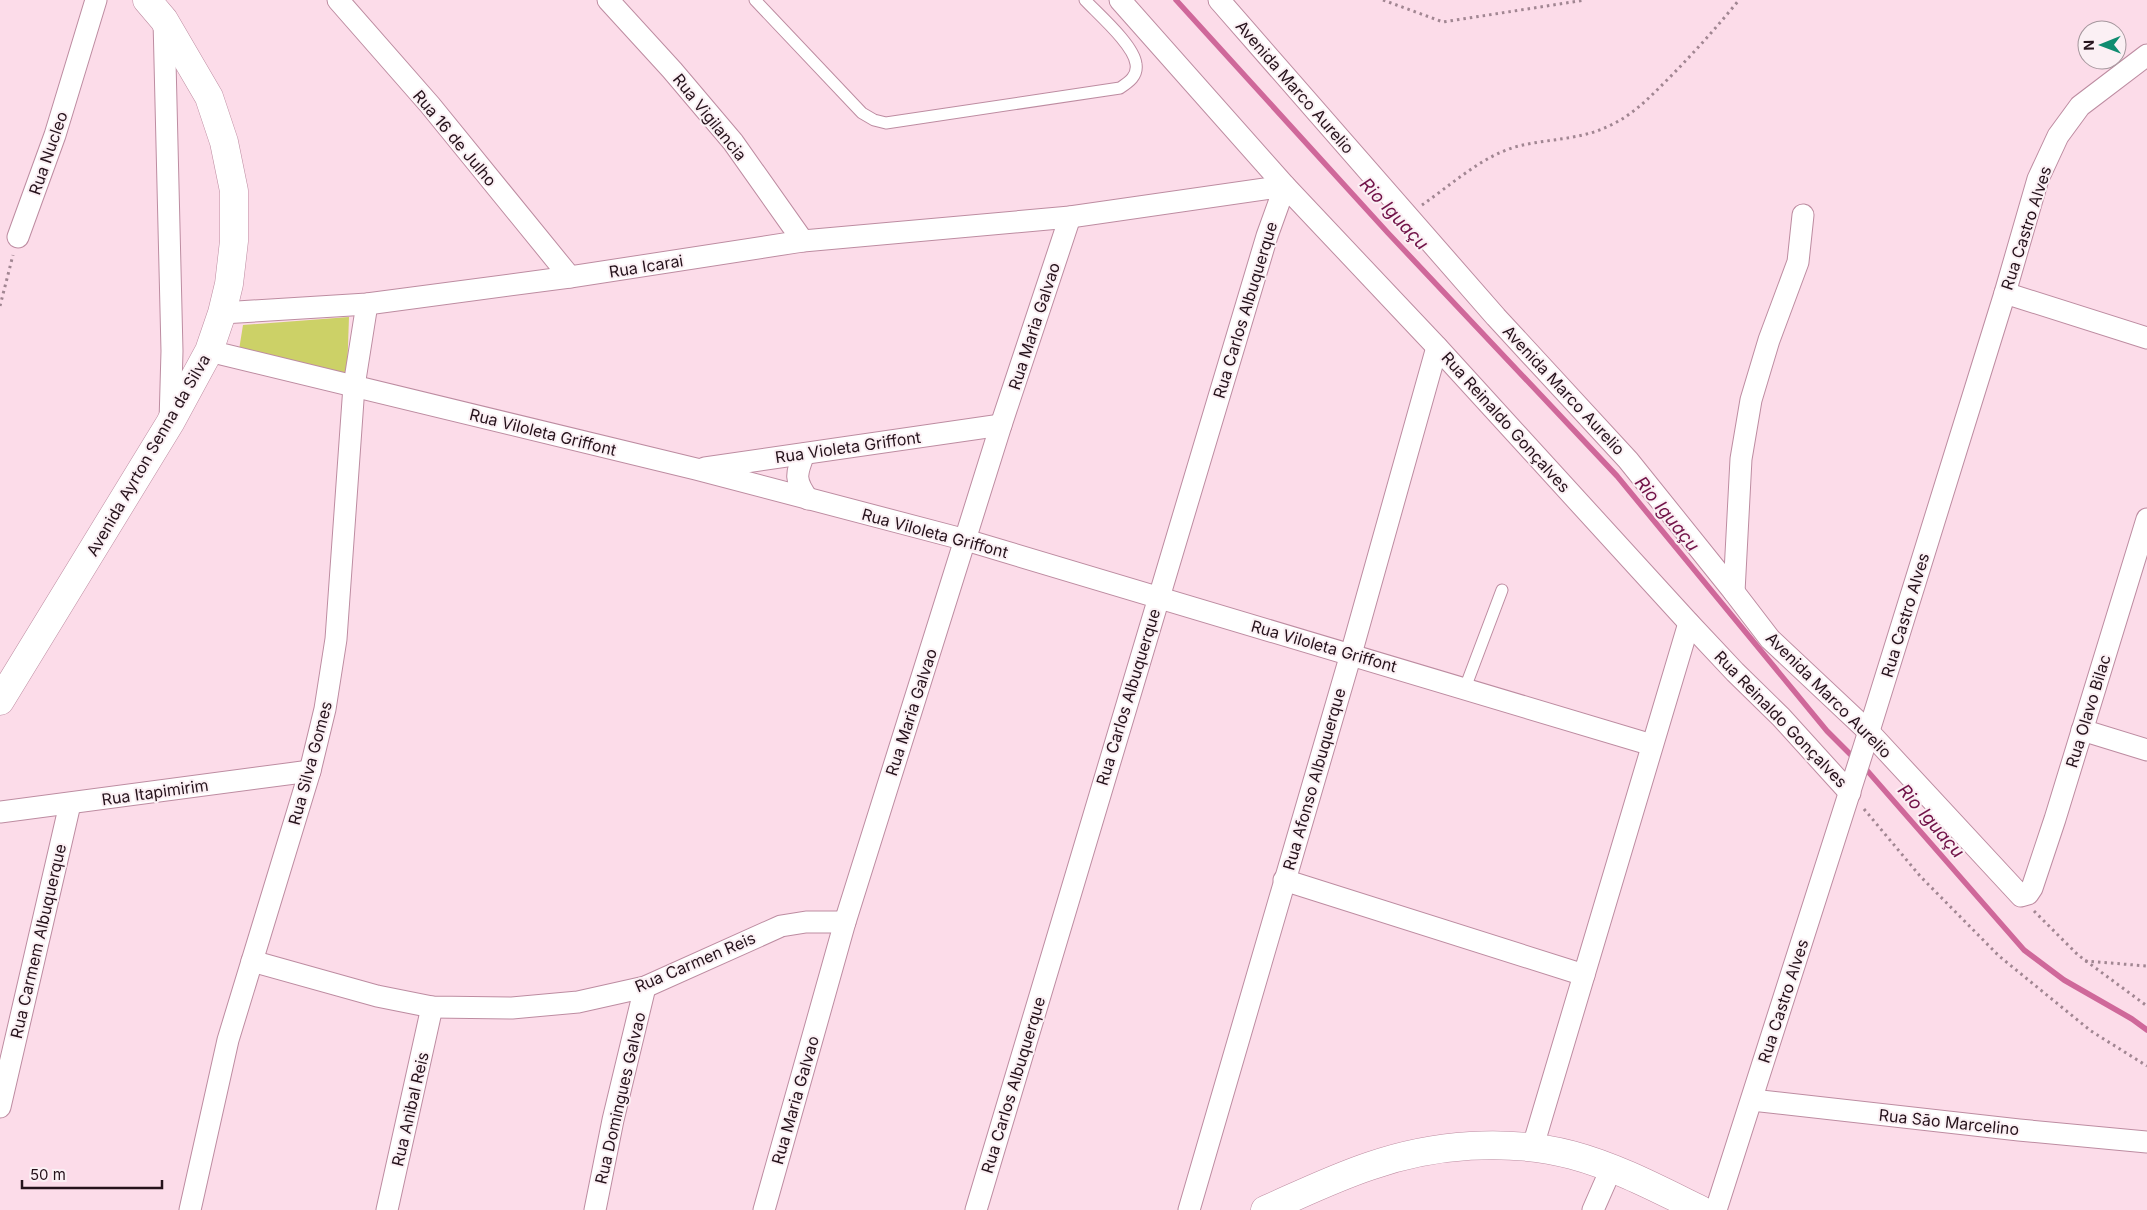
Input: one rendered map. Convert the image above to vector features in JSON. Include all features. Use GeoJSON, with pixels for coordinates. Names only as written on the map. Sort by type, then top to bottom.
{"type":"FeatureCollection","features":[{"type":"Feature","properties":{"kind":"street","name":"Rua Nucleo"},"geometry":{"type":"LineString","coordinates":[[18,237],[55,135],[96,0]]}},
{"type":"Feature","properties":{"kind":"street","name":"Rua 16 de Julho"},"geometry":{"type":"LineString","coordinates":[[338,0],[430,105],[570,277]]}},
{"type":"Feature","properties":{"kind":"street","name":"Rua Vigilancia"},"geometry":{"type":"LineString","coordinates":[[608,0],[672,70],[733,142],[803,241]]}},
{"type":"Feature","properties":{"kind":"street","name":"Rua Reinaldo Gonçalves"},"geometry":{"type":"LineString","coordinates":[[1120,0],[1285,186],[1437,347],[1689,623],[1852,787]]}},
{"type":"Feature","properties":{"kind":"street","name":"Avenida Marco Aurelio"},"geometry":{"type":"LineString","coordinates":[[1219,0],[1408,214],[1496,317],[1628,460],[1770,639],[1866,740],[2021,896]]}},
{"type":"Feature","properties":{"kind":"street","name":"Avenida Ayrton Senna da Silva"},"geometry":{"type":"LineString","coordinates":[[0,701],[170,423],[209,351],[222,313],[229,284],[234,241],[234,191],[224,142],[208,97],[155,10]]}},
{"type":"Feature","properties":{"kind":"street"},"geometry":{"type":"LineString","coordinates":[[155,10],[172,351],[170,423]]}},
{"type":"Feature","properties":{"kind":"street","name":"Rua Castro Alves"},"geometry":{"type":"LineString","coordinates":[[1716,1210],[1852,787],[2005,294],[2038,179],[2058,136],[2080,106],[2147,55]]}},
{"type":"Feature","properties":{"kind":"street","name":"Rua Icarai"},"geometry":{"type":"LineString","coordinates":[[222,313],[367,304],[570,277],[803,241],[1070,217],[1285,186]]}},
{"type":"Feature","properties":{"kind":"street","name":"Rua Carlos Albuquerque"},"geometry":{"type":"LineString","coordinates":[[976,1210],[1267,236],[1285,186]]}},
{"type":"Feature","properties":{"kind":"street"},"geometry":{"type":"LineString","coordinates":[[1734,592],[1741,459],[1751,400],[1769,340],[1798,262],[1803,215]]}},
{"type":"Feature","properties":{"kind":"street","name":"Rua Maria Galvao"},"geometry":{"type":"LineString","coordinates":[[764,1210],[845,922],[1001,425],[1070,217]]}},
{"type":"Feature","properties":{"kind":"street"},"geometry":{"type":"LineString","coordinates":[[2005,294],[2147,338]]}},
{"type":"Feature","properties":{"kind":"street","name":"Rua Silva Gomes"},"geometry":{"type":"LineString","coordinates":[[190,1210],[228,1040],[310,771],[326,709],[336,639],[354,386],[367,304]]}},
{"type":"Feature","properties":{"kind":"street","name":"Rua Afonso Albuquerque"},"geometry":{"type":"LineString","coordinates":[[1189,1210],[1437,347]]}},
{"type":"Feature","properties":{"kind":"street","name":"Rua Viloleta Griffont"},"geometry":{"type":"LineString","coordinates":[[209,351],[696,469],[966,540],[1652,745]]}},
{"type":"Feature","properties":{"kind":"street","name":"Rua Violeta Griffont"},"geometry":{"type":"LineString","coordinates":[[696,469],[1001,425]]}},
{"type":"Feature","properties":{"kind":"street"},"geometry":{"type":"LineString","coordinates":[[804,454],[797,480],[808,499]]}},
{"type":"Feature","properties":{"kind":"street","name":"Rua Olavo Bilac"},"geometry":{"type":"LineString","coordinates":[[2021,896],[2028,894],[2032,888],[2145,531]]}},
{"type":"Feature","properties":{"kind":"street"},"geometry":{"type":"LineString","coordinates":[[1533,1146],[1689,623]]}},
{"type":"Feature","properties":{"kind":"street"},"geometry":{"type":"LineString","coordinates":[[2082,730],[2147,750]]}},
{"type":"Feature","properties":{"kind":"street","name":"Rua Itapimirim"},"geometry":{"type":"LineString","coordinates":[[0,812],[310,771]]}},
{"type":"Feature","properties":{"kind":"street","name":"Rua Carmem Albuquerque"},"geometry":{"type":"LineString","coordinates":[[0,1107],[70,804]]}},
{"type":"Feature","properties":{"kind":"street"},"geometry":{"type":"LineString","coordinates":[[1284,880],[1584,975]]}},
{"type":"Feature","properties":{"kind":"street","name":"Rua Carmen Reis"},"geometry":{"type":"LineString","coordinates":[[252,961],[377,996],[432,1007],[512,1008],[578,1002],[645,987],[781,926],[806,922],[845,922]]}},
{"type":"Feature","properties":{"kind":"street","name":"Rua Domingues Galvao"},"geometry":{"type":"LineString","coordinates":[[595,1210],[613,1120],[645,987]]}},
{"type":"Feature","properties":{"kind":"street","name":"Rua Anibal Reis"},"geometry":{"type":"LineString","coordinates":[[387,1210],[432,1007]]}},
{"type":"Feature","properties":{"kind":"street","name":"Rua Sāo Marcelino"},"geometry":{"type":"LineString","coordinates":[[1752,1100],[2010,1129],[2147,1142]]}},
{"type":"Feature","properties":{"kind":"street"},"geometry":{"type":"LineString","coordinates":[[1265,1210],[1369,1166],[1412,1154],[1492,1145],[1533,1146],[1573,1156],[1611,1169],[1702,1210]]}},
{"type":"Feature","properties":{"kind":"street"},"geometry":{"type":"LineString","coordinates":[[1593,1210],[1611,1169]]}},
{"type":"Feature","properties":{"kind":"lane"},"geometry":{"type":"LineString","coordinates":[[755,0],[857,108],[874,120],[886,123],[1120,88],[1129,82],[1135,74],[1136,64],[1134,55],[1085,0]]}},
{"type":"Feature","properties":{"kind":"lane"},"geometry":{"type":"LineString","coordinates":[[1465,688],[1502,590]]}},
{"type":"Feature","properties":{"kind":"path"},"geometry":{"type":"LineString","coordinates":[[1383,0],[1443,22],[1584,0]]}},
{"type":"Feature","properties":{"kind":"path"},"geometry":{"type":"LineString","coordinates":[[1408,214],[1494,155],[1516,147],[1572,139],[1597,132],[1614,124],[1641,106],[1705,42],[1739,0]]}},
{"type":"Feature","properties":{"kind":"path"},"geometry":{"type":"LineString","coordinates":[[0,306],[18,237]]}},
{"type":"Feature","properties":{"kind":"path","name":"Rua Reinaldo Gonçalves"},"geometry":{"type":"LineString","coordinates":[[1852,787],[1920,876],[1999,956],[2091,1031],[2147,1064]]}},
{"type":"Feature","properties":{"kind":"path"},"geometry":{"type":"LineString","coordinates":[[2021,896],[2046,924],[2085,961],[2147,1006]]}},
{"type":"Feature","properties":{"kind":"path"},"geometry":{"type":"LineString","coordinates":[[2085,961],[2147,966]]}},
{"type":"Feature","properties":{"kind":"green space"},"geometry":{"type":"Polygon","coordinates":[[[349,317],[347,374],[239,350],[243,325],[349,317]]]}},
{"type":"Feature","properties":{"kind":"waterway","name":"Rio Iguaçu"},"geometry":{"type":"LineString","coordinates":[[1176,0],[1388,233],[1617,476],[1827,731],[1855,759]]}},
{"type":"Feature","properties":{"kind":"waterway","name":"Rio Iguaçu"},"geometry":{"type":"LineString","coordinates":[[1864,767],[2024,950],[2064,980],[2132,1019],[2147,1030]]}}]}
